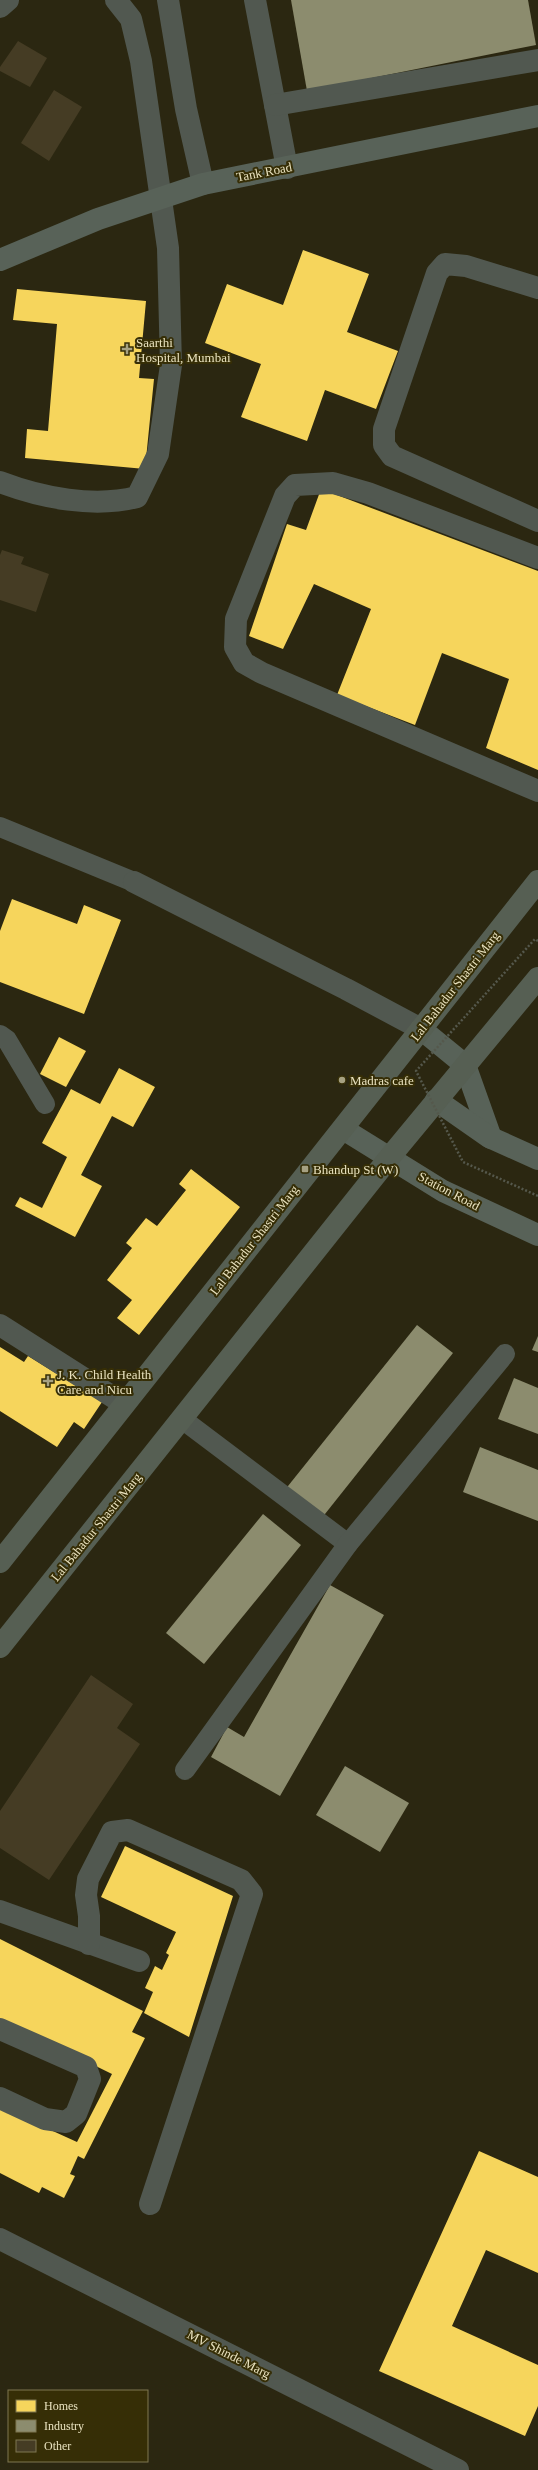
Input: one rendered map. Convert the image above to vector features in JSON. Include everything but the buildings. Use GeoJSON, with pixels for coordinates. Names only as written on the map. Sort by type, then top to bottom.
{"type":"FeatureCollection","features":[{"type":"Feature","properties":{"kind":"main road","name":"Lal Bahadur Shastri Marg"},"geometry":{"type":"LineString","coordinates":[[0,1562],[538,881]]}},
{"type":"Feature","properties":{"kind":"main road","name":"Lal Bahadur Shastri Marg"},"geometry":{"type":"LineString","coordinates":[[0,1647],[389,1158],[538,978]]}},
{"type":"Feature","properties":{"kind":"street"},"geometry":{"type":"LineString","coordinates":[[0,7],[8,0]]}},
{"type":"Feature","properties":{"kind":"street"},"geometry":{"type":"LineString","coordinates":[[0,482],[62,499],[118,502],[138,497],[158,454],[171,365],[168,248],[162,197],[141,61],[131,19],[116,0]]}},
{"type":"Feature","properties":{"kind":"street"},"geometry":{"type":"LineString","coordinates":[[168,0],[186,108],[203,184]]}},
{"type":"Feature","properties":{"kind":"street"},"geometry":{"type":"LineString","coordinates":[[255,0],[287,168]]}},
{"type":"Feature","properties":{"kind":"street"},"geometry":{"type":"LineString","coordinates":[[276,105],[538,60]]}},
{"type":"Feature","properties":{"kind":"street","name":"Tank Road"},"geometry":{"type":"LineString","coordinates":[[0,260],[98,219],[203,184],[538,116]]}},
{"type":"Feature","properties":{"kind":"street"},"geometry":{"type":"LineString","coordinates":[[538,288],[466,266],[446,264],[437,273],[384,429],[384,445],[392,456],[538,522]]}},
{"type":"Feature","properties":{"kind":"street"},"geometry":{"type":"LineString","coordinates":[[538,558],[368,493],[333,483],[295,485],[285,496],[236,619],[235,647],[244,663],[262,674],[538,791]]}},
{"type":"Feature","properties":{"kind":"street"},"geometry":{"type":"LineString","coordinates":[[134,882],[346,989],[421,1030],[465,1066],[491,1138]]}},
{"type":"Feature","properties":{"kind":"street"},"geometry":{"type":"LineString","coordinates":[[436,1100],[491,1138],[538,1159]]}},
{"type":"Feature","properties":{"kind":"street","name":"Station Road"},"geometry":{"type":"LineString","coordinates":[[343,1129],[443,1191],[538,1235]]}},
{"type":"Feature","properties":{"kind":"street"},"geometry":{"type":"LineString","coordinates":[[0,1325],[124,1404]]}},
{"type":"Feature","properties":{"kind":"street"},"geometry":{"type":"LineString","coordinates":[[89,1944],[89,1916],[86,1896],[88,1879],[112,1832],[118,1830],[128,1830],[241,1880],[252,1894],[150,2204]]}},
{"type":"Feature","properties":{"kind":"street"},"geometry":{"type":"LineString","coordinates":[[0,1911],[139,1961]]}},
{"type":"Feature","properties":{"kind":"street"},"geometry":{"type":"LineString","coordinates":[[0,2029],[86,2067],[90,2078],[76,2114],[66,2122],[46,2119],[0,2098]]}},
{"type":"Feature","properties":{"kind":"street","name":"MV Shinde Marg"},"geometry":{"type":"LineString","coordinates":[[0,2239],[458,2470]]}},
{"type":"Feature","properties":{"kind":"lane"},"geometry":{"type":"LineString","coordinates":[[0,827],[134,882]]}},
{"type":"Feature","properties":{"kind":"lane"},"geometry":{"type":"LineString","coordinates":[[0,1035],[7,1040],[45,1104]]}},
{"type":"Feature","properties":{"kind":"lane"},"geometry":{"type":"LineString","coordinates":[[185,1770],[348,1544],[505,1354]]}},
{"type":"Feature","properties":{"kind":"lane"},"geometry":{"type":"LineString","coordinates":[[182,1418],[348,1544]]}},
{"type":"Feature","properties":{"kind":"path"},"geometry":{"type":"LineString","coordinates":[[538,941],[535,939],[416,1071],[463,1162],[538,1196]]}},
{"type":"Feature","properties":{"kind":"place","name":"Saarthi Hospital, Mumbai"},"geometry":{"type":"Point","coordinates":[127,349]}},
{"type":"Feature","properties":{"kind":"place","name":"Madras cafe"},"geometry":{"type":"Point","coordinates":[342,1080]}},
{"type":"Feature","properties":{"kind":"place","name":"Bhandup St (W)"},"geometry":{"type":"Point","coordinates":[305,1169]}},
{"type":"Feature","properties":{"kind":"place","name":"J. K. Child Health Care and Nicu"},"geometry":{"type":"Point","coordinates":[48,1381]}}]}
